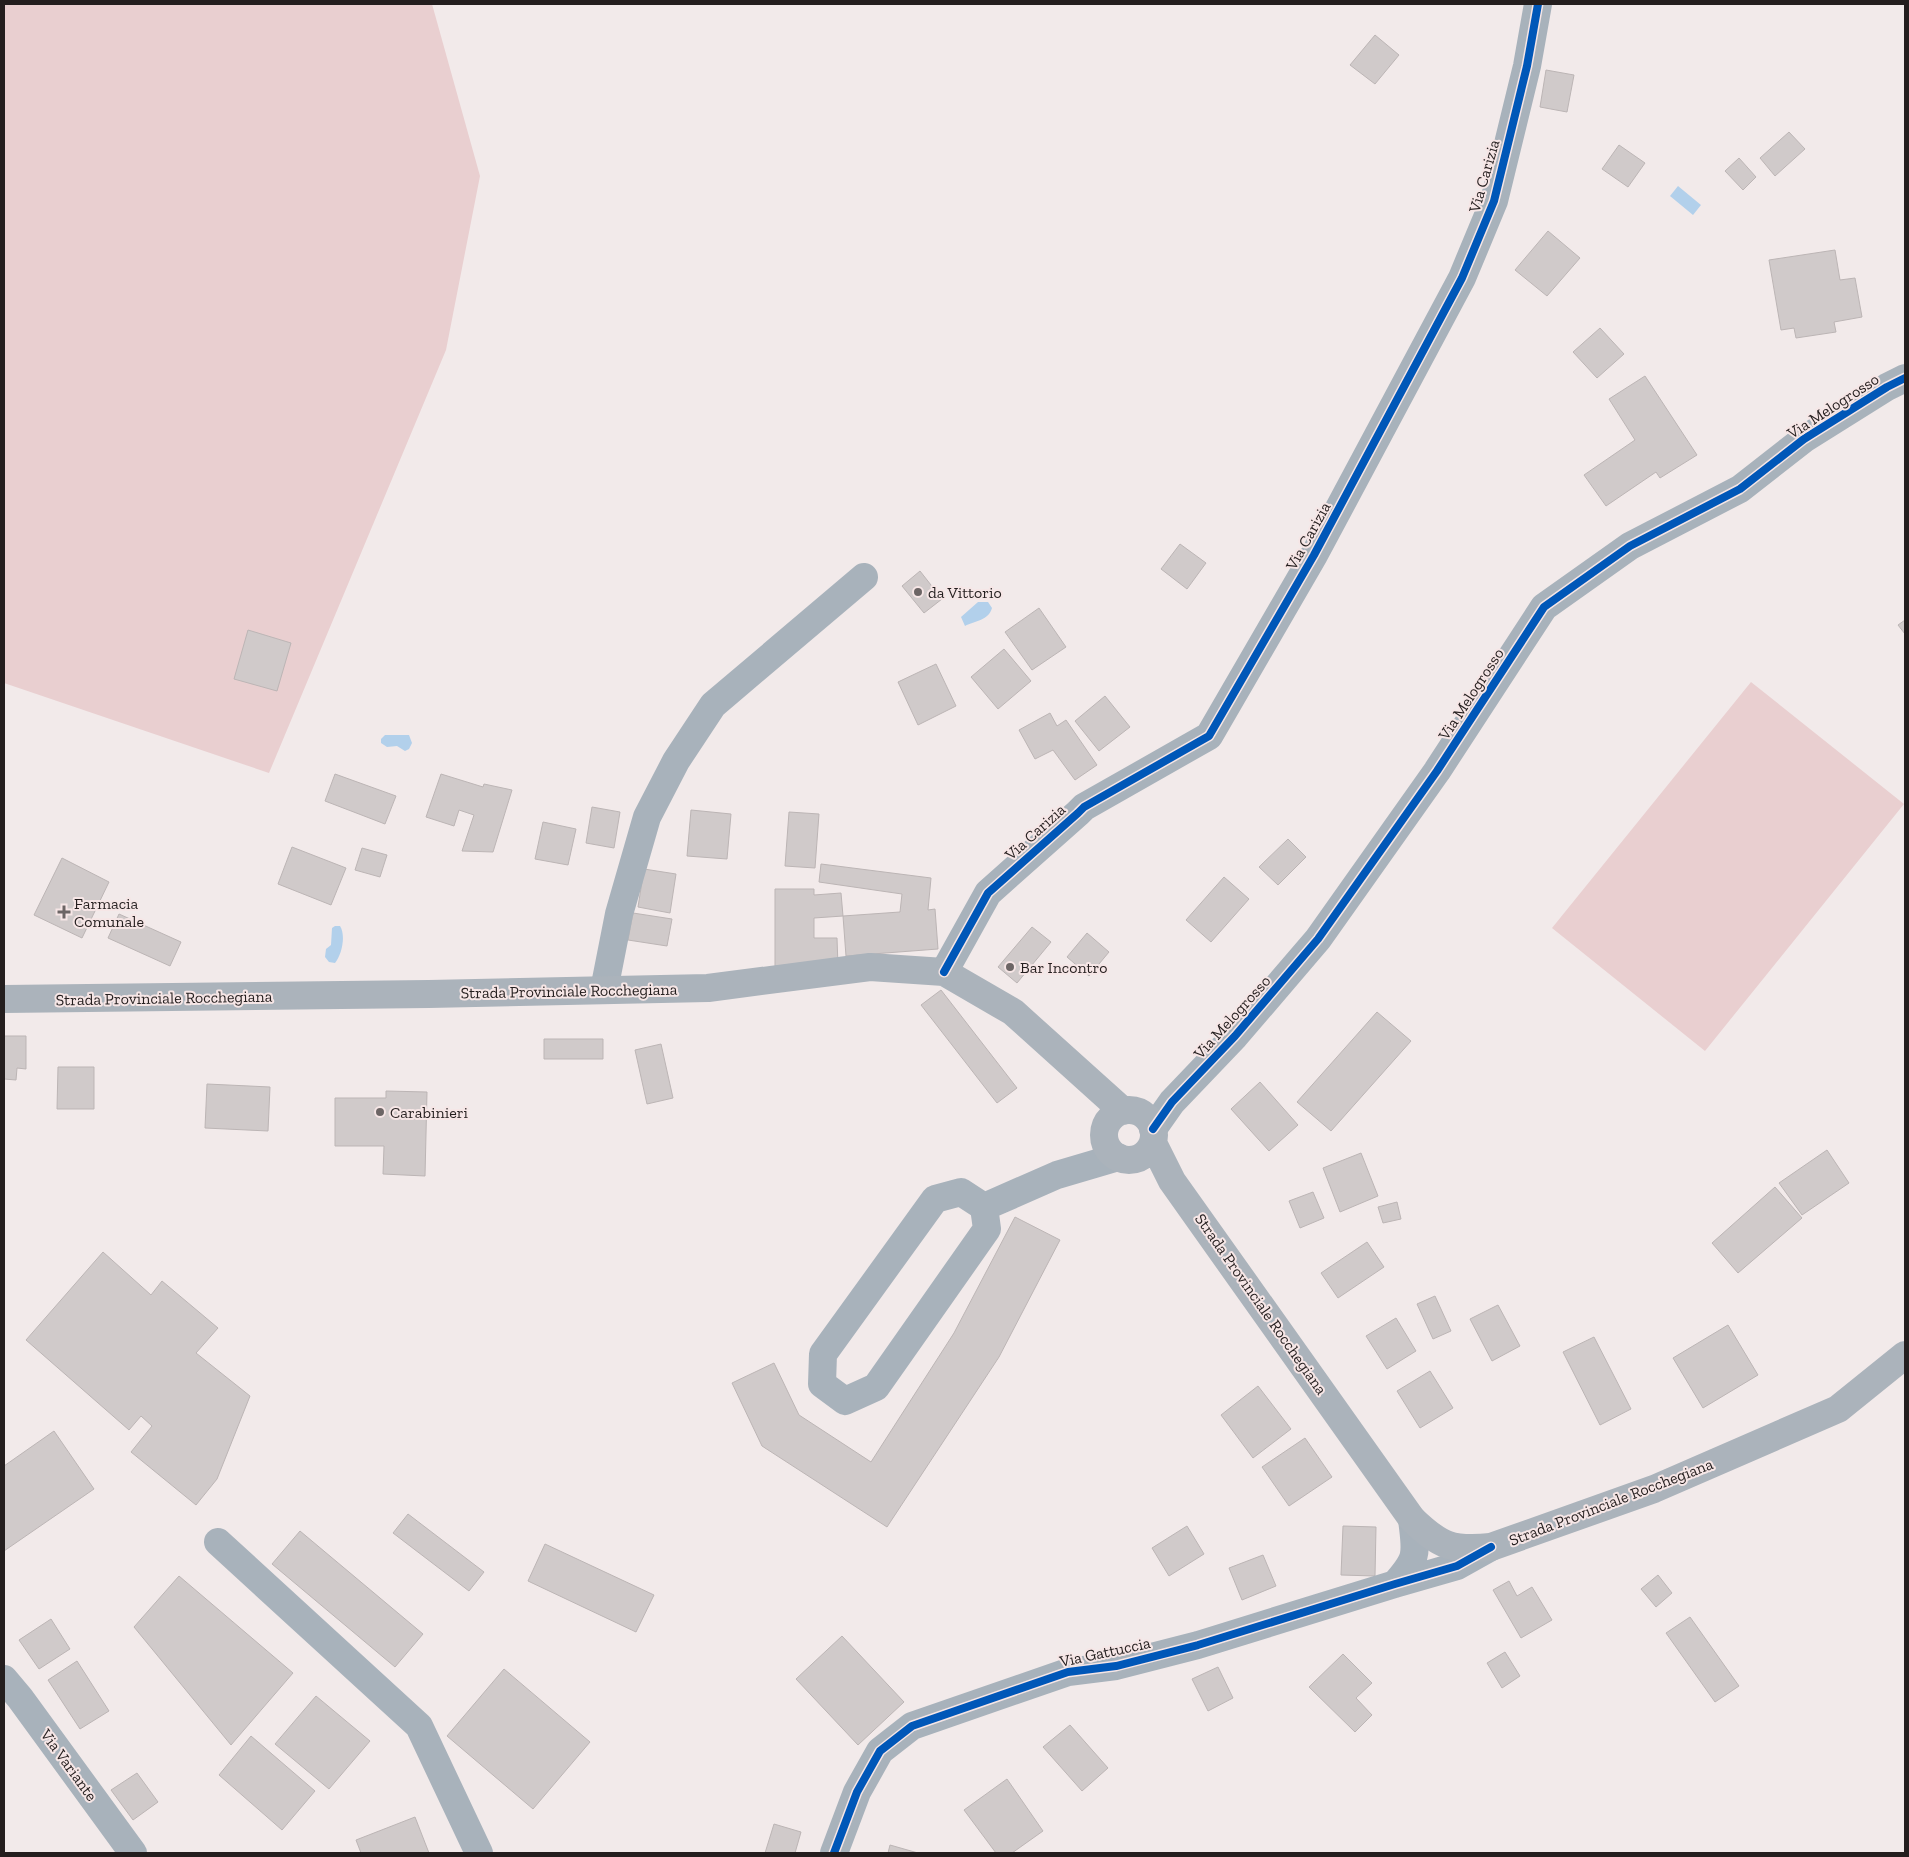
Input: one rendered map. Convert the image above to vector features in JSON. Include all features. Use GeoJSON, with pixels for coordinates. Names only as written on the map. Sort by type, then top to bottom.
{"type":"FeatureCollection","features":[{"type":"Feature","properties":{"kind":"main road","name":"Strada Provinciale Rocchegiana"},"geometry":{"type":"LineString","coordinates":[[4,999],[708,988],[870,967],[944,972],[1013,1012],[1083,1073],[1130,1133],[1172,1180],[1412,1519],[1427,1534],[1442,1543],[1460,1549],[1492,1547],[1654,1489],[1838,1409],[1905,1354]]}},
{"type":"Feature","properties":{"kind":"street","name":"Via Carizia"},"geometry":{"type":"LineString","coordinates":[[944,972],[988,892],[1084,807],[1210,736],[1314,555],[1462,278],[1494,200],[1527,66],[1538,4]]}},
{"type":"Feature","properties":{"kind":"street","name":"Via Melogrosso"},"geometry":{"type":"LineString","coordinates":[[984,1207],[1057,1175],[1086,1166],[1172,1102],[1236,1036],[1318,939],[1437,771],[1544,607],[1630,546],[1740,489],[1804,439],[1887,387],[1905,378]]}},
{"type":"Feature","properties":{"kind":"street"},"geometry":{"type":"LineString","coordinates":[[604,990],[619,914],[647,817],[676,761],[713,704],[864,577]]}},
{"type":"Feature","properties":{"kind":"street"},"geometry":{"type":"LineString","coordinates":[[961,1192],[984,1207],[987,1229],[876,1387],[845,1401],[822,1384],[823,1354],[935,1199],[961,1192]]}},
{"type":"Feature","properties":{"kind":"street"},"geometry":{"type":"LineString","coordinates":[[1395,1584],[1412,1564],[1414,1557],[1416,1548],[1412,1519]]}},
{"type":"Feature","properties":{"kind":"street"},"geometry":{"type":"LineString","coordinates":[[218,1542],[419,1726],[479,1853]]}},
{"type":"Feature","properties":{"kind":"street"},"geometry":{"type":"LineString","coordinates":[[1427,1576],[1435,1568],[1442,1543]]}},
{"type":"Feature","properties":{"kind":"street","name":"Via Gattuccia"},"geometry":{"type":"LineString","coordinates":[[834,1853],[857,1792],[880,1751],[912,1726],[1068,1672],[1116,1666],[1198,1645],[1395,1584],[1427,1576],[1457,1566],[1492,1547]]}},
{"type":"Feature","properties":{"kind":"street","name":"Via Variante"},"geometry":{"type":"LineString","coordinates":[[4,1679],[20,1698],[133,1853]]}},
{"type":"Feature","properties":{"kind":"shaded area"},"geometry":{"type":"Polygon","coordinates":[[[4,4],[432,4],[480,176],[446,350],[269,773],[4,683],[4,4]]]}},
{"type":"Feature","properties":{"kind":"shaded area"},"geometry":{"type":"Polygon","coordinates":[[[1751,682],[1904,804],[1705,1051],[1552,928],[1751,682]]]}},
{"type":"Feature","properties":{"kind":"water"},"geometry":{"type":"Polygon","coordinates":[[[1678,186],[1701,205],[1693,215],[1670,196],[1678,186]]]}},
{"type":"Feature","properties":{"kind":"water"},"geometry":{"type":"Polygon","coordinates":[[[978,602],[988,602],[992,608],[990,612],[985,618],[965,626],[961,617],[978,602]]]}},
{"type":"Feature","properties":{"kind":"water"},"geometry":{"type":"Polygon","coordinates":[[[385,735],[409,735],[412,743],[409,749],[405,751],[397,746],[387,747],[381,743],[381,739],[385,735]]]}},
{"type":"Feature","properties":{"kind":"water"},"geometry":{"type":"Polygon","coordinates":[[[340,926],[343,940],[340,955],[335,963],[329,962],[325,957],[326,949],[331,945],[332,928],[340,926]]]}},
{"type":"Feature","properties":{"kind":"building"},"geometry":{"type":"Polygon","coordinates":[[[1375,35],[1399,55],[1375,84],[1350,65],[1375,35]]]}},
{"type":"Feature","properties":{"kind":"building"},"geometry":{"type":"Polygon","coordinates":[[[1546,70],[1574,75],[1567,112],[1540,107],[1546,70]]]}},
{"type":"Feature","properties":{"kind":"building"},"geometry":{"type":"Polygon","coordinates":[[[1789,132],[1805,149],[1775,176],[1760,158],[1789,132]]]}},
{"type":"Feature","properties":{"kind":"building"},"geometry":{"type":"Polygon","coordinates":[[[1619,145],[1645,163],[1628,187],[1602,169],[1619,145]]]}},
{"type":"Feature","properties":{"kind":"building"},"geometry":{"type":"Polygon","coordinates":[[[1739,158],[1756,177],[1743,190],[1725,171],[1739,158]]]}},
{"type":"Feature","properties":{"kind":"building"},"geometry":{"type":"Polygon","coordinates":[[[1548,231],[1580,258],[1547,296],[1515,270],[1548,231]]]}},
{"type":"Feature","properties":{"kind":"building"},"geometry":{"type":"Polygon","coordinates":[[[1835,250],[1840,280],[1855,278],[1862,317],[1834,322],[1836,332],[1796,338],[1794,328],[1781,330],[1769,260],[1835,250]]]}},
{"type":"Feature","properties":{"kind":"building"},"geometry":{"type":"Polygon","coordinates":[[[1600,328],[1624,354],[1597,378],[1573,352],[1600,328]]]}},
{"type":"Feature","properties":{"kind":"building"},"geometry":{"type":"Polygon","coordinates":[[[1645,376],[1697,455],[1660,478],[1656,472],[1606,506],[1584,475],[1635,440],[1609,399],[1645,376]]]}},
{"type":"Feature","properties":{"kind":"building"},"geometry":{"type":"Polygon","coordinates":[[[1180,544],[1206,563],[1187,589],[1161,569],[1180,544]]]}},
{"type":"Feature","properties":{"kind":"building"},"geometry":{"type":"Polygon","coordinates":[[[920,571],[942,599],[924,613],[902,586],[920,571]]]}},
{"type":"Feature","properties":{"kind":"building"},"geometry":{"type":"Polygon","coordinates":[[[1039,608],[1066,647],[1032,670],[1005,632],[1039,608]]]}},
{"type":"Feature","properties":{"kind":"building"},"geometry":{"type":"Polygon","coordinates":[[[1905,620],[1905,634],[1898,625],[1905,620]]]}},
{"type":"Feature","properties":{"kind":"building"},"geometry":{"type":"Polygon","coordinates":[[[248,630],[291,643],[277,691],[234,679],[248,630]]]}},
{"type":"Feature","properties":{"kind":"building"},"geometry":{"type":"Polygon","coordinates":[[[1004,649],[1031,681],[998,709],[971,677],[1004,649]]]}},
{"type":"Feature","properties":{"kind":"building"},"geometry":{"type":"Polygon","coordinates":[[[936,664],[956,706],[918,725],[898,682],[936,664]]]}},
{"type":"Feature","properties":{"kind":"building"},"geometry":{"type":"Polygon","coordinates":[[[1105,696],[1130,727],[1099,751],[1075,721],[1105,696]]]}},
{"type":"Feature","properties":{"kind":"building"},"geometry":{"type":"Polygon","coordinates":[[[1050,713],[1057,726],[1066,720],[1097,765],[1075,780],[1053,750],[1035,759],[1019,730],[1050,713]]]}},
{"type":"Feature","properties":{"kind":"building"},"geometry":{"type":"Polygon","coordinates":[[[335,774],[396,796],[385,824],[325,801],[335,774]]]}},
{"type":"Feature","properties":{"kind":"building"},"geometry":{"type":"Polygon","coordinates":[[[441,774],[483,787],[484,784],[512,790],[493,852],[462,851],[474,815],[459,810],[454,826],[426,817],[441,774]]]}},
{"type":"Feature","properties":{"kind":"building"},"geometry":{"type":"Polygon","coordinates":[[[592,807],[620,812],[614,848],[586,843],[592,807]]]}},
{"type":"Feature","properties":{"kind":"building"},"geometry":{"type":"Polygon","coordinates":[[[691,810],[731,814],[727,859],[687,856],[691,810]]]}},
{"type":"Feature","properties":{"kind":"building"},"geometry":{"type":"Polygon","coordinates":[[[789,812],[819,814],[815,868],[785,866],[789,812]]]}},
{"type":"Feature","properties":{"kind":"building"},"geometry":{"type":"Polygon","coordinates":[[[543,822],[576,829],[568,865],[535,859],[543,822]]]}},
{"type":"Feature","properties":{"kind":"building"},"geometry":{"type":"Polygon","coordinates":[[[1288,839],[1306,857],[1278,885],[1259,867],[1288,839]]]}},
{"type":"Feature","properties":{"kind":"building"},"geometry":{"type":"Polygon","coordinates":[[[292,847],[346,868],[331,905],[278,884],[292,847]]]}},
{"type":"Feature","properties":{"kind":"building"},"geometry":{"type":"Polygon","coordinates":[[[362,848],[387,855],[380,877],[355,870],[362,848]]]}},
{"type":"Feature","properties":{"kind":"building"},"geometry":{"type":"Polygon","coordinates":[[[62,858],[109,882],[82,938],[34,915],[62,858]]]}},
{"type":"Feature","properties":{"kind":"building"},"geometry":{"type":"Polygon","coordinates":[[[821,864],[931,878],[928,910],[935,909],[938,949],[846,956],[843,916],[900,912],[902,894],[819,882],[821,864]]]}},
{"type":"Feature","properties":{"kind":"building"},"geometry":{"type":"Polygon","coordinates":[[[644,869],[676,874],[670,913],[638,907],[644,869]]]}},
{"type":"Feature","properties":{"kind":"building"},"geometry":{"type":"Polygon","coordinates":[[[1224,877],[1249,899],[1211,942],[1186,920],[1224,877]]]}},
{"type":"Feature","properties":{"kind":"building"},"geometry":{"type":"Polygon","coordinates":[[[775,889],[814,889],[814,895],[841,893],[843,916],[814,918],[814,938],[837,938],[838,966],[775,966],[775,889]]]}},
{"type":"Feature","properties":{"kind":"building"},"geometry":{"type":"Polygon","coordinates":[[[633,913],[672,919],[667,946],[628,940],[633,913]]]}},
{"type":"Feature","properties":{"kind":"building"},"geometry":{"type":"Polygon","coordinates":[[[119,914],[181,942],[170,966],[108,938],[119,914]]]}},
{"type":"Feature","properties":{"kind":"building"},"geometry":{"type":"Polygon","coordinates":[[[1032,927],[1051,942],[1017,983],[998,967],[1032,927]]]}},
{"type":"Feature","properties":{"kind":"building"},"geometry":{"type":"Polygon","coordinates":[[[1087,933],[1109,952],[1089,976],[1067,957],[1087,933]]]}},
{"type":"Feature","properties":{"kind":"building"},"geometry":{"type":"Polygon","coordinates":[[[941,990],[1017,1088],[997,1103],[921,1005],[941,990]]]}},
{"type":"Feature","properties":{"kind":"building"},"geometry":{"type":"Polygon","coordinates":[[[1377,1012],[1411,1041],[1331,1131],[1297,1102],[1377,1012]]]}},
{"type":"Feature","properties":{"kind":"building"},"geometry":{"type":"Polygon","coordinates":[[[4,1036],[26,1036],[26,1069],[17,1068],[16,1080],[4,1079],[4,1036]]]}},
{"type":"Feature","properties":{"kind":"building"},"geometry":{"type":"Polygon","coordinates":[[[544,1039],[603,1039],[603,1059],[544,1059],[544,1039]]]}},
{"type":"Feature","properties":{"kind":"building"},"geometry":{"type":"Polygon","coordinates":[[[661,1044],[673,1098],[647,1104],[635,1050],[661,1044]]]}},
{"type":"Feature","properties":{"kind":"building"},"geometry":{"type":"Polygon","coordinates":[[[58,1067],[94,1067],[94,1109],[57,1109],[58,1067]]]}},
{"type":"Feature","properties":{"kind":"building"},"geometry":{"type":"Polygon","coordinates":[[[1260,1082],[1298,1125],[1269,1151],[1231,1109],[1260,1082]]]}},
{"type":"Feature","properties":{"kind":"building"},"geometry":{"type":"Polygon","coordinates":[[[207,1084],[270,1087],[268,1131],[205,1128],[207,1084]]]}},
{"type":"Feature","properties":{"kind":"building"},"geometry":{"type":"Polygon","coordinates":[[[386,1091],[427,1092],[425,1176],[383,1174],[384,1146],[335,1146],[335,1098],[386,1098],[386,1091]]]}},
{"type":"Feature","properties":{"kind":"building"},"geometry":{"type":"Polygon","coordinates":[[[1827,1150],[1849,1183],[1802,1215],[1779,1183],[1827,1150]]]}},
{"type":"Feature","properties":{"kind":"building"},"geometry":{"type":"Polygon","coordinates":[[[1361,1153],[1378,1196],[1340,1212],[1323,1168],[1361,1153]]]}},
{"type":"Feature","properties":{"kind":"building"},"geometry":{"type":"Polygon","coordinates":[[[1775,1187],[1802,1218],[1738,1273],[1712,1243],[1775,1187]]]}},
{"type":"Feature","properties":{"kind":"building"},"geometry":{"type":"Polygon","coordinates":[[[1313,1192],[1324,1218],[1300,1228],[1289,1201],[1313,1192]]]}},
{"type":"Feature","properties":{"kind":"building"},"geometry":{"type":"Polygon","coordinates":[[[1397,1202],[1401,1219],[1383,1223],[1378,1207],[1397,1202]]]}},
{"type":"Feature","properties":{"kind":"building"},"geometry":{"type":"Polygon","coordinates":[[[1015,1217],[1060,1240],[999,1357],[887,1527],[762,1446],[732,1383],[774,1363],[799,1415],[871,1462],[954,1333],[1015,1217]]]}},
{"type":"Feature","properties":{"kind":"building"},"geometry":{"type":"Polygon","coordinates":[[[1367,1242],[1384,1267],[1338,1298],[1321,1273],[1367,1242]]]}},
{"type":"Feature","properties":{"kind":"building"},"geometry":{"type":"Polygon","coordinates":[[[103,1252],[151,1295],[162,1281],[218,1328],[196,1353],[250,1396],[217,1479],[196,1505],[131,1452],[152,1426],[141,1416],[129,1430],[26,1340],[103,1252]]]}},
{"type":"Feature","properties":{"kind":"building"},"geometry":{"type":"Polygon","coordinates":[[[1435,1296],[1451,1331],[1433,1339],[1417,1304],[1435,1296]]]}},
{"type":"Feature","properties":{"kind":"building"},"geometry":{"type":"Polygon","coordinates":[[[1498,1305],[1520,1346],[1492,1361],[1470,1319],[1498,1305]]]}},
{"type":"Feature","properties":{"kind":"building"},"geometry":{"type":"Polygon","coordinates":[[[1396,1318],[1416,1351],[1387,1369],[1366,1336],[1396,1318]]]}},
{"type":"Feature","properties":{"kind":"building"},"geometry":{"type":"Polygon","coordinates":[[[1728,1325],[1758,1375],[1703,1408],[1673,1358],[1728,1325]]]}},
{"type":"Feature","properties":{"kind":"building"},"geometry":{"type":"Polygon","coordinates":[[[1594,1337],[1631,1409],[1600,1425],[1563,1352],[1594,1337]]]}},
{"type":"Feature","properties":{"kind":"building"},"geometry":{"type":"Polygon","coordinates":[[[1430,1371],[1453,1408],[1420,1428],[1397,1391],[1430,1371]]]}},
{"type":"Feature","properties":{"kind":"building"},"geometry":{"type":"Polygon","coordinates":[[[1258,1386],[1291,1429],[1253,1458],[1221,1415],[1258,1386]]]}},
{"type":"Feature","properties":{"kind":"building"},"geometry":{"type":"Polygon","coordinates":[[[54,1431],[94,1489],[4,1551],[4,1466],[54,1431]]]}},
{"type":"Feature","properties":{"kind":"building"},"geometry":{"type":"Polygon","coordinates":[[[1305,1438],[1332,1477],[1289,1506],[1262,1467],[1305,1438]]]}},
{"type":"Feature","properties":{"kind":"building"},"geometry":{"type":"Polygon","coordinates":[[[408,1514],[484,1572],[469,1591],[393,1533],[408,1514]]]}},
{"type":"Feature","properties":{"kind":"building"},"geometry":{"type":"Polygon","coordinates":[[[1187,1526],[1204,1554],[1169,1576],[1152,1548],[1187,1526]]]}},
{"type":"Feature","properties":{"kind":"building"},"geometry":{"type":"Polygon","coordinates":[[[1343,1526],[1376,1527],[1375,1576],[1341,1575],[1343,1526]]]}},
{"type":"Feature","properties":{"kind":"building"},"geometry":{"type":"Polygon","coordinates":[[[300,1531],[423,1634],[395,1667],[272,1564],[300,1531]]]}},
{"type":"Feature","properties":{"kind":"building"},"geometry":{"type":"Polygon","coordinates":[[[545,1544],[654,1595],[636,1632],[528,1581],[545,1544]]]}},
{"type":"Feature","properties":{"kind":"building"},"geometry":{"type":"Polygon","coordinates":[[[1263,1555],[1276,1586],[1242,1600],[1229,1568],[1263,1555]]]}},
{"type":"Feature","properties":{"kind":"building"},"geometry":{"type":"Polygon","coordinates":[[[1658,1575],[1672,1593],[1656,1607],[1641,1589],[1658,1575]]]}},
{"type":"Feature","properties":{"kind":"building"},"geometry":{"type":"Polygon","coordinates":[[[179,1576],[293,1673],[231,1745],[134,1627],[179,1576]]]}},
{"type":"Feature","properties":{"kind":"building"},"geometry":{"type":"Polygon","coordinates":[[[1509,1581],[1517,1596],[1532,1587],[1552,1620],[1521,1638],[1493,1590],[1509,1581]]]}},
{"type":"Feature","properties":{"kind":"building"},"geometry":{"type":"Polygon","coordinates":[[[1690,1617],[1739,1686],[1715,1702],[1666,1633],[1690,1617]]]}},
{"type":"Feature","properties":{"kind":"building"},"geometry":{"type":"Polygon","coordinates":[[[51,1619],[70,1649],[39,1669],[19,1640],[51,1619]]]}},
{"type":"Feature","properties":{"kind":"building"},"geometry":{"type":"Polygon","coordinates":[[[842,1636],[904,1702],[858,1745],[796,1679],[842,1636]]]}},
{"type":"Feature","properties":{"kind":"building"},"geometry":{"type":"Polygon","coordinates":[[[1505,1652],[1520,1676],[1502,1688],[1487,1663],[1505,1652]]]}},
{"type":"Feature","properties":{"kind":"building"},"geometry":{"type":"Polygon","coordinates":[[[1343,1654],[1372,1683],[1356,1698],[1372,1715],[1355,1732],[1309,1687],[1343,1654]]]}},
{"type":"Feature","properties":{"kind":"building"},"geometry":{"type":"Polygon","coordinates":[[[77,1661],[109,1711],[80,1729],[48,1680],[77,1661]]]}},
{"type":"Feature","properties":{"kind":"building"},"geometry":{"type":"Polygon","coordinates":[[[1218,1667],[1233,1698],[1208,1711],[1192,1679],[1218,1667]]]}},
{"type":"Feature","properties":{"kind":"building"},"geometry":{"type":"Polygon","coordinates":[[[504,1669],[590,1742],[533,1809],[447,1736],[504,1669]]]}},
{"type":"Feature","properties":{"kind":"building"},"geometry":{"type":"Polygon","coordinates":[[[316,1696],[370,1741],[329,1789],[275,1744],[316,1696]]]}},
{"type":"Feature","properties":{"kind":"building"},"geometry":{"type":"Polygon","coordinates":[[[1070,1725],[1108,1768],[1082,1791],[1043,1747],[1070,1725]]]}},
{"type":"Feature","properties":{"kind":"building"},"geometry":{"type":"Polygon","coordinates":[[[251,1736],[315,1791],[282,1830],[219,1775],[251,1736]]]}},
{"type":"Feature","properties":{"kind":"building"},"geometry":{"type":"Polygon","coordinates":[[[137,1773],[158,1802],[133,1820],[111,1790],[137,1773]]]}},
{"type":"Feature","properties":{"kind":"building"},"geometry":{"type":"Polygon","coordinates":[[[1007,1779],[1043,1831],[1012,1853],[996,1853],[964,1810],[1007,1779]]]}},
{"type":"Feature","properties":{"kind":"building"},"geometry":{"type":"Polygon","coordinates":[[[415,1817],[429,1853],[361,1853],[356,1840],[415,1817]]]}},
{"type":"Feature","properties":{"kind":"building"},"geometry":{"type":"Polygon","coordinates":[[[774,1824],[801,1832],[795,1853],[765,1853],[774,1824]]]}},
{"type":"Feature","properties":{"kind":"building"},"geometry":{"type":"Polygon","coordinates":[[[890,1845],[918,1853],[888,1853],[890,1845]]]}},
{"type":"Feature","properties":{"kind":"cycle path"},"geometry":{"type":"LineString","coordinates":[[944,972],[988,893],[1084,807],[1209,736],[1314,555],[1462,278],[1494,201],[1527,66],[1538,4]]}},
{"type":"Feature","properties":{"kind":"cycle path"},"geometry":{"type":"LineString","coordinates":[[1153,1129],[1172,1102],[1235,1036],[1318,939],[1437,771],[1544,607],[1630,546],[1740,489],[1804,439],[1887,387],[1905,378]]}},
{"type":"Feature","properties":{"kind":"cycle path"},"geometry":{"type":"LineString","coordinates":[[834,1853],[857,1792],[880,1751],[912,1726],[1068,1672],[1116,1666],[1198,1645],[1457,1566],[1491,1547]]}},
{"type":"Feature","properties":{"kind":"place","name":"da Vittorio"},"geometry":{"type":"Point","coordinates":[918,592]}},
{"type":"Feature","properties":{"kind":"place","name":"Farmacia Comunale"},"geometry":{"type":"Point","coordinates":[64,912]}},
{"type":"Feature","properties":{"kind":"place","name":"Bar Incontro"},"geometry":{"type":"Point","coordinates":[1010,967]}},
{"type":"Feature","properties":{"kind":"place","name":"Carabinieri"},"geometry":{"type":"Point","coordinates":[380,1112]}}]}
